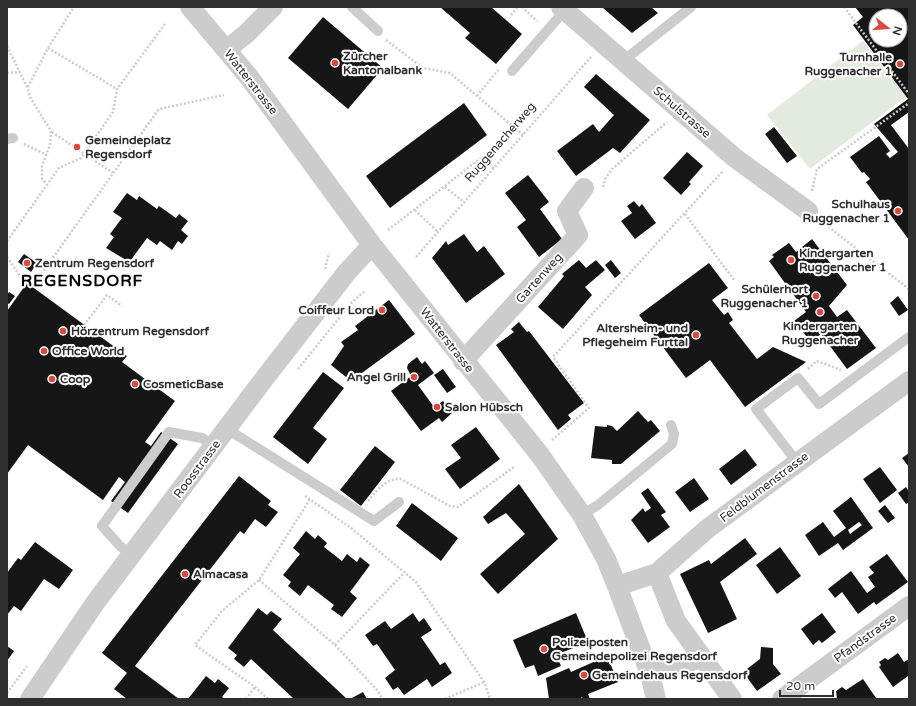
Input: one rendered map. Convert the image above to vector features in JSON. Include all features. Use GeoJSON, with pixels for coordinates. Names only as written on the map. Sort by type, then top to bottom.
{"type":"FeatureCollection","features":[{"type":"Feature","properties":{"kind":"street","name":"Watterstrasse"},"geometry":{"type":"LineString","coordinates":[[190,7],[248,77],[372,245],[463,361],[540,455],[582,515],[606,559],[617,586],[650,674],[656,699]]}},
{"type":"Feature","properties":{"kind":"street"},"geometry":{"type":"LineString","coordinates":[[226,50],[246,34],[273,7]]}},
{"type":"Feature","properties":{"kind":"street","name":"Schulstrasse"},"geometry":{"type":"LineString","coordinates":[[562,9],[735,158],[808,211]]}},
{"type":"Feature","properties":{"kind":"street","name":"Gartenweg"},"geometry":{"type":"LineString","coordinates":[[463,361],[578,235],[567,211],[593,189]]}},
{"type":"Feature","properties":{"kind":"street","name":"Roosstrasse"},"geometry":{"type":"LineString","coordinates":[[30,699],[95,603],[347,272],[372,245]]}},
{"type":"Feature","properties":{"kind":"street","name":"Feldblumenstrasse"},"geometry":{"type":"LineString","coordinates":[[617,586],[657,573],[707,529],[909,381]]}},
{"type":"Feature","properties":{"kind":"street"},"geometry":{"type":"LineString","coordinates":[[657,573],[676,621],[732,699]]}},
{"type":"Feature","properties":{"kind":"street","name":"Pfandstrasse"},"geometry":{"type":"LineString","coordinates":[[782,699],[909,606]]}},
{"type":"Feature","properties":{"kind":"street"},"geometry":{"type":"LineString","coordinates":[[650,674],[702,658]]}},
{"type":"Feature","properties":{"kind":"lane"},"geometry":{"type":"LineString","coordinates":[[352,7],[378,31]]}},
{"type":"Feature","properties":{"kind":"lane"},"geometry":{"type":"LineString","coordinates":[[623,61],[691,7]]}},
{"type":"Feature","properties":{"kind":"lane"},"geometry":{"type":"LineString","coordinates":[[512,71],[562,9]]}},
{"type":"Feature","properties":{"kind":"lane"},"geometry":{"type":"LineString","coordinates":[[797,462],[756,409],[798,378],[819,404],[909,337]]}},
{"type":"Feature","properties":{"kind":"lane"},"geometry":{"type":"LineString","coordinates":[[582,515],[672,444],[674,434],[672,425]]}},
{"type":"Feature","properties":{"kind":"lane"},"geometry":{"type":"LineString","coordinates":[[227,429],[374,521],[399,502]]}},
{"type":"Feature","properties":{"kind":"lane"},"geometry":{"type":"LineString","coordinates":[[132,555],[120,546],[102,526],[169,432],[202,438],[214,446]]}},
{"type":"Feature","properties":{"kind":"path"},"geometry":{"type":"LineString","coordinates":[[27,87],[48,48],[74,7]]}},
{"type":"Feature","properties":{"kind":"path"},"geometry":{"type":"LineString","coordinates":[[511,15],[518,7]]}},
{"type":"Feature","properties":{"kind":"path"},"geometry":{"type":"LineString","coordinates":[[844,7],[909,94]]}},
{"type":"Feature","properties":{"kind":"path"},"geometry":{"type":"LineString","coordinates":[[7,241],[59,168],[81,158],[113,112],[117,89],[165,24]]}},
{"type":"Feature","properties":{"kind":"path"},"geometry":{"type":"LineString","coordinates":[[378,31],[382,38],[423,68],[450,73],[523,135]]}},
{"type":"Feature","properties":{"kind":"path","name":"Ruggenacherweg"},"geometry":{"type":"LineString","coordinates":[[416,257],[603,44]]}},
{"type":"Feature","properties":{"kind":"path"},"geometry":{"type":"LineString","coordinates":[[7,46],[27,87],[30,97],[51,131],[113,173]]}},
{"type":"Feature","properties":{"kind":"path"},"geometry":{"type":"LineString","coordinates":[[48,48],[117,89]]}},
{"type":"Feature","properties":{"kind":"path"},"geometry":{"type":"LineString","coordinates":[[7,73],[20,72]]}},
{"type":"Feature","properties":{"kind":"path"},"geometry":{"type":"LineString","coordinates":[[32,287],[159,109],[224,95]]}},
{"type":"Feature","properties":{"kind":"path"},"geometry":{"type":"LineString","coordinates":[[909,103],[817,169],[808,211],[909,289]]}},
{"type":"Feature","properties":{"kind":"path"},"geometry":{"type":"LineString","coordinates":[[593,189],[612,169],[657,130],[682,112]]}},
{"type":"Feature","properties":{"kind":"path"},"geometry":{"type":"LineString","coordinates":[[47,185],[42,178],[42,166],[50,145],[51,131]]}},
{"type":"Feature","properties":{"kind":"path"},"geometry":{"type":"LineString","coordinates":[[10,139],[47,155]]}},
{"type":"Feature","properties":{"kind":"path"},"geometry":{"type":"LineString","coordinates":[[388,230],[481,158],[494,168]]}},
{"type":"Feature","properties":{"kind":"path"},"geometry":{"type":"LineString","coordinates":[[548,444],[589,408],[553,357],[735,158]]}},
{"type":"Feature","properties":{"kind":"path"},"geometry":{"type":"LineString","coordinates":[[445,186],[464,202]]}},
{"type":"Feature","properties":{"kind":"path"},"geometry":{"type":"LineString","coordinates":[[415,210],[438,232]]}},
{"type":"Feature","properties":{"kind":"path"},"geometry":{"type":"LineString","coordinates":[[685,214],[734,280]]}},
{"type":"Feature","properties":{"kind":"path"},"geometry":{"type":"LineString","coordinates":[[7,257],[26,285]]}},
{"type":"Feature","properties":{"kind":"path"},"geometry":{"type":"LineString","coordinates":[[84,325],[107,295],[122,306]]}},
{"type":"Feature","properties":{"kind":"path"},"geometry":{"type":"LineString","coordinates":[[798,378],[817,361],[842,371]]}},
{"type":"Feature","properties":{"kind":"path"},"geometry":{"type":"LineString","coordinates":[[359,512],[381,486],[395,478],[401,479],[450,506],[458,507],[514,466]]}},
{"type":"Feature","properties":{"kind":"path"},"geometry":{"type":"LineString","coordinates":[[304,495],[351,528],[416,582],[484,682],[490,699]]}},
{"type":"Feature","properties":{"kind":"path"},"geometry":{"type":"LineString","coordinates":[[268,699],[255,687],[195,645],[222,611],[259,580],[310,500]]}},
{"type":"Feature","properties":{"kind":"path"},"geometry":{"type":"LineString","coordinates":[[335,645],[405,572]]}},
{"type":"Feature","properties":{"kind":"path"},"geometry":{"type":"LineString","coordinates":[[259,580],[335,645],[378,691],[382,699]]}},
{"type":"Feature","properties":{"kind":"path"},"geometry":{"type":"LineString","coordinates":[[445,699],[484,682]]}},
{"type":"Feature","properties":{"kind":"path"},"geometry":{"type":"LineString","coordinates":[[246,699],[255,687]]}},
{"type":"Feature","properties":{"kind":"shaded area"},"geometry":{"type":"Polygon","coordinates":[[[863,41],[906,97],[810,169],[767,115],[863,41]]]}},
{"type":"Feature","properties":{"kind":"building"},"geometry":{"type":"Polygon","coordinates":[[[440,7],[491,7],[522,34],[496,64],[465,38],[470,33],[440,7]]]}},
{"type":"Feature","properties":{"kind":"building"},"geometry":{"type":"Polygon","coordinates":[[[651,7],[658,13],[632,33],[603,8],[651,7]]]}},
{"type":"Feature","properties":{"kind":"building"},"geometry":{"type":"Polygon","coordinates":[[[855,7],[908,8],[868,8],[868,45],[853,25],[863,17],[855,7]]]}},
{"type":"Feature","properties":{"kind":"building"},"geometry":{"type":"Polygon","coordinates":[[[908,8],[909,112],[891,125],[909,149],[909,240],[866,182],[870,179],[864,172],[862,173],[850,157],[879,136],[890,151],[886,154],[890,158],[898,152],[874,124],[908,99],[870,48],[908,48],[908,8]]]}},
{"type":"Feature","properties":{"kind":"building","name":"Zürcher Kantonalbank"},"geometry":{"type":"Polygon","coordinates":[[[323,17],[383,68],[348,109],[288,58],[323,17]]]}},
{"type":"Feature","properties":{"kind":"building"},"geometry":{"type":"Polygon","coordinates":[[[596,74],[650,120],[620,153],[613,148],[576,176],[557,151],[593,124],[599,132],[614,115],[584,87],[596,74]]]}},
{"type":"Feature","properties":{"kind":"building"},"geometry":{"type":"Polygon","coordinates":[[[464,103],[487,135],[390,208],[366,176],[464,103]]]}},
{"type":"Feature","properties":{"kind":"building"},"geometry":{"type":"Polygon","coordinates":[[[774,127],[797,156],[787,163],[765,134],[774,127]]]}},
{"type":"Feature","properties":{"kind":"building"},"geometry":{"type":"Polygon","coordinates":[[[687,152],[703,166],[689,182],[691,184],[681,195],[663,178],[687,152]]]}},
{"type":"Feature","properties":{"kind":"building"},"geometry":{"type":"Polygon","coordinates":[[[528,175],[549,202],[540,209],[562,239],[539,257],[517,227],[526,220],[505,193],[528,175]]]}},
{"type":"Feature","properties":{"kind":"building"},"geometry":{"type":"Polygon","coordinates":[[[127,193],[137,200],[139,196],[157,209],[159,206],[176,218],[179,214],[188,221],[181,230],[188,236],[182,244],[178,241],[172,250],[160,241],[157,245],[147,238],[128,264],[125,261],[126,260],[106,248],[114,237],[110,234],[122,218],[113,212],[127,193]]]}},
{"type":"Feature","properties":{"kind":"building"},"geometry":{"type":"Polygon","coordinates":[[[634,201],[639,207],[642,204],[656,223],[635,239],[621,221],[632,213],[627,206],[634,201]]]}},
{"type":"Feature","properties":{"kind":"building"},"geometry":{"type":"Polygon","coordinates":[[[464,234],[477,252],[484,246],[505,274],[466,303],[432,258],[446,241],[448,245],[464,234]]]}},
{"type":"Feature","properties":{"kind":"building","name":"Schülerhort Ruggenacher 1"},"geometry":{"type":"Polygon","coordinates":[[[812,239],[847,285],[829,306],[837,317],[847,310],[876,348],[847,369],[821,334],[811,342],[794,321],[806,312],[769,261],[774,257],[772,255],[789,243],[796,252],[812,239]]]}},
{"type":"Feature","properties":{"kind":"building"},"geometry":{"type":"Polygon","coordinates":[[[24,254],[37,263],[31,272],[18,262],[24,254]]]}},
{"type":"Feature","properties":{"kind":"building"},"geometry":{"type":"Polygon","coordinates":[[[579,260],[586,268],[596,260],[605,270],[585,287],[592,295],[563,329],[538,307],[564,276],[562,274],[579,260]]]}},
{"type":"Feature","properties":{"kind":"building"},"geometry":{"type":"Polygon","coordinates":[[[611,260],[621,273],[615,278],[605,265],[611,260]]]}},
{"type":"Feature","properties":{"kind":"building","name":"Altersheim- und Pflegeheim Furttal"},"geometry":{"type":"Polygon","coordinates":[[[709,263],[728,288],[712,300],[724,315],[728,312],[733,320],[729,323],[757,359],[773,347],[806,362],[745,407],[710,360],[686,378],[639,315],[709,263]]]}},
{"type":"Feature","properties":{"kind":"building"},"geometry":{"type":"Polygon","coordinates":[[[27,283],[127,356],[122,362],[175,401],[145,442],[151,446],[161,432],[178,444],[128,513],[111,501],[125,482],[119,477],[103,500],[28,445],[7,474],[7,311],[27,283]]]}},
{"type":"Feature","properties":{"kind":"building"},"geometry":{"type":"Polygon","coordinates":[[[9,292],[15,296],[9,304],[7,303],[7,295],[9,292]]]}},
{"type":"Feature","properties":{"kind":"building"},"geometry":{"type":"Polygon","coordinates":[[[898,296],[908,310],[899,316],[890,303],[898,296]]]}},
{"type":"Feature","properties":{"kind":"building"},"geometry":{"type":"Polygon","coordinates":[[[389,300],[415,334],[351,381],[331,365],[344,346],[341,342],[358,330],[355,326],[389,300]]]}},
{"type":"Feature","properties":{"kind":"building"},"geometry":{"type":"Polygon","coordinates":[[[519,322],[527,332],[529,331],[584,403],[568,415],[571,419],[558,430],[496,345],[514,332],[511,329],[519,322]]]}},
{"type":"Feature","properties":{"kind":"building"},"geometry":{"type":"Polygon","coordinates":[[[417,357],[422,364],[425,361],[434,373],[418,385],[434,407],[443,401],[452,413],[442,422],[439,418],[421,431],[391,391],[411,376],[407,368],[408,364],[417,357]]]}},
{"type":"Feature","properties":{"kind":"building"},"geometry":{"type":"Polygon","coordinates":[[[443,369],[456,387],[447,393],[434,375],[443,369]]]}},
{"type":"Feature","properties":{"kind":"building"},"geometry":{"type":"Polygon","coordinates":[[[323,372],[344,388],[313,428],[327,439],[308,464],[273,437],[323,372]]]}},
{"type":"Feature","properties":{"kind":"building"},"geometry":{"type":"Polygon","coordinates":[[[638,411],[648,422],[651,420],[660,431],[621,464],[612,464],[612,460],[591,458],[595,426],[612,426],[617,431],[638,411]]]}},
{"type":"Feature","properties":{"kind":"building"},"geometry":{"type":"Polygon","coordinates":[[[476,427],[500,459],[460,489],[445,469],[461,458],[451,445],[476,427]]]}},
{"type":"Feature","properties":{"kind":"building"},"geometry":{"type":"Polygon","coordinates":[[[375,446],[395,462],[361,506],[340,490],[375,446]]]}},
{"type":"Feature","properties":{"kind":"building"},"geometry":{"type":"Polygon","coordinates":[[[745,449],[757,465],[731,485],[719,469],[745,449]]]}},
{"type":"Feature","properties":{"kind":"building"},"geometry":{"type":"Polygon","coordinates":[[[909,453],[909,467],[902,458],[909,453]]]}},
{"type":"Feature","properties":{"kind":"building"},"geometry":{"type":"Polygon","coordinates":[[[880,467],[897,490],[880,503],[863,479],[880,467]]]}},
{"type":"Feature","properties":{"kind":"building"},"geometry":{"type":"Polygon","coordinates":[[[239,476],[271,501],[268,505],[278,512],[266,527],[255,519],[244,534],[240,531],[135,666],[179,699],[127,699],[114,689],[127,673],[102,653],[239,476]]]}},
{"type":"Feature","properties":{"kind":"building"},"geometry":{"type":"Polygon","coordinates":[[[694,478],[709,499],[690,512],[675,492],[694,478]]]}},
{"type":"Feature","properties":{"kind":"building"},"geometry":{"type":"Polygon","coordinates":[[[519,484],[558,539],[498,594],[480,574],[525,534],[506,513],[488,524],[483,517],[519,484]]]}},
{"type":"Feature","properties":{"kind":"building"},"geometry":{"type":"Polygon","coordinates":[[[906,487],[909,492],[909,502],[906,504],[898,493],[906,487]]]}},
{"type":"Feature","properties":{"kind":"building"},"geometry":{"type":"Polygon","coordinates":[[[648,488],[666,512],[661,515],[670,527],[648,543],[631,520],[643,508],[645,512],[651,508],[641,493],[648,488]]]}},
{"type":"Feature","properties":{"kind":"building"},"geometry":{"type":"Polygon","coordinates":[[[851,497],[873,528],[843,550],[838,543],[819,556],[805,535],[823,522],[834,537],[846,528],[833,511],[851,497]],[[859,522],[848,530],[850,534],[862,525],[859,522]]]}},
{"type":"Feature","properties":{"kind":"building"},"geometry":{"type":"Polygon","coordinates":[[[412,503],[458,538],[441,561],[396,526],[412,503]]]}},
{"type":"Feature","properties":{"kind":"building"},"geometry":{"type":"Polygon","coordinates":[[[885,505],[895,518],[888,523],[878,511],[885,505]]]}},
{"type":"Feature","properties":{"kind":"building"},"geometry":{"type":"Polygon","coordinates":[[[306,531],[315,539],[318,535],[327,543],[324,547],[342,561],[347,554],[357,562],[360,557],[370,565],[350,592],[357,598],[342,617],[331,609],[334,605],[308,585],[300,596],[288,586],[291,582],[283,575],[300,554],[293,548],[306,531]]]}},
{"type":"Feature","properties":{"kind":"building"},"geometry":{"type":"Polygon","coordinates":[[[745,538],[757,554],[720,582],[737,619],[708,633],[680,574],[709,560],[711,564],[745,538]]]}},
{"type":"Feature","properties":{"kind":"building"},"geometry":{"type":"Polygon","coordinates":[[[35,542],[73,570],[59,589],[44,579],[21,611],[14,606],[7,615],[7,573],[18,558],[21,560],[35,542]]]}},
{"type":"Feature","properties":{"kind":"building"},"geometry":{"type":"Polygon","coordinates":[[[780,547],[801,576],[777,594],[756,565],[780,547]]]}},
{"type":"Feature","properties":{"kind":"building"},"geometry":{"type":"Polygon","coordinates":[[[887,554],[908,582],[876,605],[874,602],[858,614],[842,592],[835,598],[828,589],[851,571],[867,593],[875,587],[868,577],[874,573],[869,567],[887,554]]]}},
{"type":"Feature","properties":{"kind":"building"},"geometry":{"type":"Polygon","coordinates":[[[258,608],[267,615],[271,611],[282,619],[273,630],[347,699],[294,699],[251,659],[244,667],[234,659],[237,655],[228,648],[258,608]]]}},
{"type":"Feature","properties":{"kind":"building"},"geometry":{"type":"Polygon","coordinates":[[[413,613],[419,622],[424,618],[432,630],[421,637],[440,665],[445,662],[452,673],[432,687],[427,679],[404,695],[398,687],[393,690],[385,678],[395,670],[377,644],[373,646],[365,635],[385,621],[391,629],[413,613]]]}},
{"type":"Feature","properties":{"kind":"building","name":"Polizeiposten Gemeindepolizei Regensdorf"},"geometry":{"type":"Polygon","coordinates":[[[576,613],[588,642],[556,655],[561,666],[538,676],[534,665],[525,668],[513,640],[576,613]]]}},
{"type":"Feature","properties":{"kind":"building"},"geometry":{"type":"Polygon","coordinates":[[[822,613],[836,632],[822,643],[819,640],[813,645],[801,629],[822,613]]]}},
{"type":"Feature","properties":{"kind":"building"},"geometry":{"type":"Polygon","coordinates":[[[7,646],[14,651],[7,661],[7,646]]]}},
{"type":"Feature","properties":{"kind":"building"},"geometry":{"type":"Polygon","coordinates":[[[761,647],[773,648],[773,664],[781,674],[757,691],[743,672],[760,659],[761,647]]]}},
{"type":"Feature","properties":{"kind":"building"},"geometry":{"type":"Polygon","coordinates":[[[898,653],[904,662],[909,659],[909,678],[908,676],[893,687],[879,667],[881,665],[879,662],[885,658],[888,660],[898,653]]]}},
{"type":"Feature","properties":{"kind":"building","name":"Gemeindehaus Regensdorf"},"geometry":{"type":"Polygon","coordinates":[[[607,656],[618,682],[588,694],[590,699],[583,699],[582,697],[580,699],[549,699],[546,678],[569,668],[571,672],[607,656]]]}},
{"type":"Feature","properties":{"kind":"building"},"geometry":{"type":"Polygon","coordinates":[[[206,676],[215,683],[218,679],[229,688],[222,697],[225,699],[188,699],[206,676]]]}},
{"type":"Feature","properties":{"kind":"building"},"geometry":{"type":"Polygon","coordinates":[[[863,679],[876,698],[837,699],[836,691],[842,687],[846,690],[863,679]]]}},
{"type":"Feature","properties":{"kind":"building"},"geometry":{"type":"Polygon","coordinates":[[[363,692],[367,699],[350,699],[363,692]]]}},
{"type":"Feature","properties":{"kind":"place","name":"Zürcher Kantonalbank"},"geometry":{"type":"Point","coordinates":[335,63]}},
{"type":"Feature","properties":{"kind":"place","name":"Turnhalle Ruggenacher 1"},"geometry":{"type":"Point","coordinates":[900,64]}},
{"type":"Feature","properties":{"kind":"place","name":"Gemeindeplatz Regensdorf"},"geometry":{"type":"Point","coordinates":[77,147]}},
{"type":"Feature","properties":{"kind":"place","name":"Schulhaus Ruggenacher 1"},"geometry":{"type":"Point","coordinates":[898,211]}},
{"type":"Feature","properties":{"kind":"place","name":"Kindergarten Ruggenacher 1"},"geometry":{"type":"Point","coordinates":[791,260]}},
{"type":"Feature","properties":{"kind":"place","name":"Zentrum Regensdorf"},"geometry":{"type":"Point","coordinates":[27,263]}},
{"type":"Feature","properties":{"kind":"place","name":"Schülerhort Ruggenacher 1"},"geometry":{"type":"Point","coordinates":[816,296]}},
{"type":"Feature","properties":{"kind":"place","name":"Coiffeur Lord"},"geometry":{"type":"Point","coordinates":[382,310]}},
{"type":"Feature","properties":{"kind":"place","name":"Kindergarten Ruggenacher"},"geometry":{"type":"Point","coordinates":[820,312]}},
{"type":"Feature","properties":{"kind":"place","name":"Hörzentrum Regensdorf"},"geometry":{"type":"Point","coordinates":[63,331]}},
{"type":"Feature","properties":{"kind":"place","name":"Altersheim- und Pflegeheim Furttal"},"geometry":{"type":"Point","coordinates":[696,335]}},
{"type":"Feature","properties":{"kind":"place","name":"Office World"},"geometry":{"type":"Point","coordinates":[44,351]}},
{"type":"Feature","properties":{"kind":"place","name":"Angel Grill"},"geometry":{"type":"Point","coordinates":[414,377]}},
{"type":"Feature","properties":{"kind":"place","name":"Coop"},"geometry":{"type":"Point","coordinates":[52,379]}},
{"type":"Feature","properties":{"kind":"place","name":"CosmeticBase"},"geometry":{"type":"Point","coordinates":[135,384]}},
{"type":"Feature","properties":{"kind":"place","name":"Salon Hübsch"},"geometry":{"type":"Point","coordinates":[437,407]}},
{"type":"Feature","properties":{"kind":"place","name":"Almacasa"},"geometry":{"type":"Point","coordinates":[185,574]}},
{"type":"Feature","properties":{"kind":"place","name":"Polizeiposten Gemeindepolizei Regensdorf"},"geometry":{"type":"Point","coordinates":[544,649]}},
{"type":"Feature","properties":{"kind":"place","name":"Gemeindehaus Regensdorf"},"geometry":{"type":"Point","coordinates":[584,675]}},
{"type":"Feature","properties":{"kind":"district","name":"REGENSDORF"},"geometry":{"type":"Point","coordinates":[82,281]}}]}
